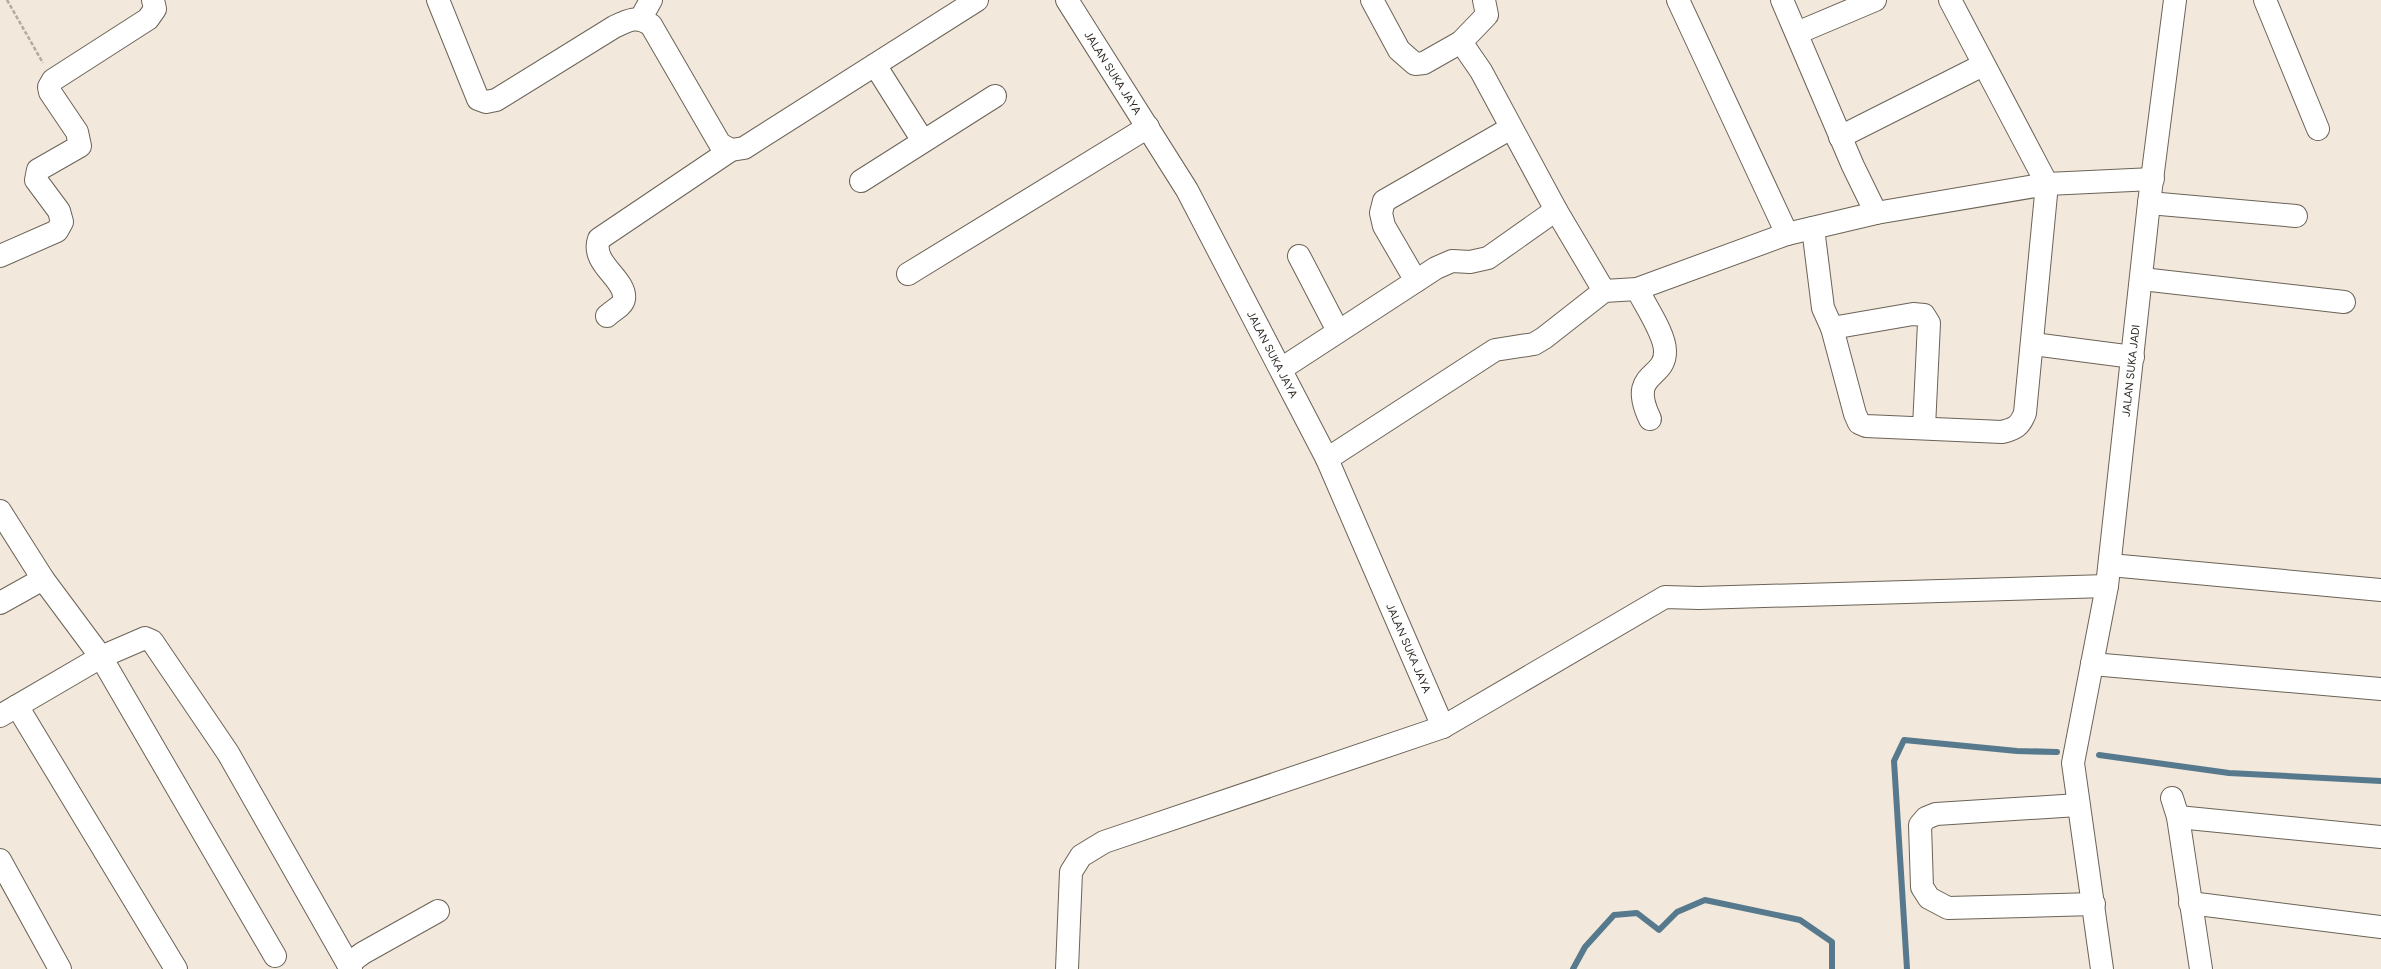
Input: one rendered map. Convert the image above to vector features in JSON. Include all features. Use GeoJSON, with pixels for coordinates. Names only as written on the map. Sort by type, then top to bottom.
{"type":"FeatureCollection","features":[{"type":"Feature","properties":{"kind":"street"},"geometry":{"type":"LineString","coordinates":[[0,256],[57,231],[62,222],[59,211],[36,180],[38,170],[80,146],[77,132],[50,92],[49,87],[53,80],[148,19],[155,9],[153,0]]}},
{"type":"Feature","properties":{"kind":"street"},"geometry":{"type":"LineString","coordinates":[[438,0],[478,99],[486,102],[496,100],[614,27],[646,9],[651,25],[720,144],[731,150]]}},
{"type":"Feature","properties":{"kind":"street"},"geometry":{"type":"LineString","coordinates":[[607,316],[620,306],[624,299],[623,291],[600,257],[596,247],[599,238],[731,150],[744,148],[977,0]]}},
{"type":"Feature","properties":{"kind":"street","name":"JALAN SUKA JAYA"},"geometry":{"type":"LineString","coordinates":[[1067,0],[1188,190],[1281,369],[1327,459],[1444,727]]}},
{"type":"Feature","properties":{"kind":"street"},"geometry":{"type":"LineString","coordinates":[[1372,0],[1399,50],[1415,64],[1424,63],[1461,42],[1486,16],[1484,0]]}},
{"type":"Feature","properties":{"kind":"street"},"geometry":{"type":"LineString","coordinates":[[1678,0],[1788,234]]}},
{"type":"Feature","properties":{"kind":"street"},"geometry":{"type":"LineString","coordinates":[[1782,0],[1840,137],[1876,213]]}},
{"type":"Feature","properties":{"kind":"street"},"geometry":{"type":"LineString","coordinates":[[1797,33],[1875,0]]}},
{"type":"Feature","properties":{"kind":"street"},"geometry":{"type":"LineString","coordinates":[[1813,228],[1823,308],[1832,328],[1850,402],[1859,423],[1866,426],[2002,432],[2014,429],[2022,422],[2025,413],[2033,344],[2047,184],[1950,0]]}},
{"type":"Feature","properties":{"kind":"street","name":"JALAN SUKA JADI"},"geometry":{"type":"LineString","coordinates":[[2102,969],[2073,762],[2076,740],[2109,575],[2149,203],[2175,0]]}},
{"type":"Feature","properties":{"kind":"street"},"geometry":{"type":"LineString","coordinates":[[2265,0],[2318,129]]}},
{"type":"Feature","properties":{"kind":"street"},"geometry":{"type":"LineString","coordinates":[[1461,42],[1481,71],[1556,210],[1604,291]]}},
{"type":"Feature","properties":{"kind":"street"},"geometry":{"type":"LineString","coordinates":[[875,65],[923,141]]}},
{"type":"Feature","properties":{"kind":"street"},"geometry":{"type":"LineString","coordinates":[[1840,137],[1983,65]]}},
{"type":"Feature","properties":{"kind":"street"},"geometry":{"type":"LineString","coordinates":[[861,181],[995,96]]}},
{"type":"Feature","properties":{"kind":"street"},"geometry":{"type":"LineString","coordinates":[[908,274],[1148,127]]}},
{"type":"Feature","properties":{"kind":"street"},"geometry":{"type":"LineString","coordinates":[[1416,281],[1384,226],[1381,213],[1384,201],[1393,194],[1511,128]]}},
{"type":"Feature","properties":{"kind":"street"},"geometry":{"type":"LineString","coordinates":[[1327,459],[1496,350],[1534,344],[1544,338],[1604,291],[1637,289],[1788,234],[1876,213],[2047,184],[2153,179]]}},
{"type":"Feature","properties":{"kind":"street"},"geometry":{"type":"LineString","coordinates":[[2149,203],[2296,216]]}},
{"type":"Feature","properties":{"kind":"street"},"geometry":{"type":"LineString","coordinates":[[1281,369],[1416,281],[1452,261],[1470,262],[1488,258],[1556,210]]}},
{"type":"Feature","properties":{"kind":"street"},"geometry":{"type":"LineString","coordinates":[[1299,256],[1338,332]]}},
{"type":"Feature","properties":{"kind":"street"},"geometry":{"type":"LineString","coordinates":[[2142,279],[2344,302]]}},
{"type":"Feature","properties":{"kind":"street"},"geometry":{"type":"LineString","coordinates":[[1637,289],[1663,341],[1665,352],[1662,365],[1646,380],[1642,391],[1642,404],[1650,419]]}},
{"type":"Feature","properties":{"kind":"street"},"geometry":{"type":"LineString","coordinates":[[1832,328],[1913,314],[1924,315],[1929,322],[1930,331],[1924,428]]}},
{"type":"Feature","properties":{"kind":"street"},"geometry":{"type":"LineString","coordinates":[[2033,344],[2133,357]]}},
{"type":"Feature","properties":{"kind":"street"},"geometry":{"type":"LineString","coordinates":[[0,511],[42,579],[100,657],[275,956]]}},
{"type":"Feature","properties":{"kind":"street"},"geometry":{"type":"LineString","coordinates":[[1067,969],[1070,872],[1081,856],[1104,842],[1444,727],[1665,597],[1699,598],[2109,575],[2381,590]]}},
{"type":"Feature","properties":{"kind":"street"},"geometry":{"type":"LineString","coordinates":[[0,604],[42,579]]}},
{"type":"Feature","properties":{"kind":"street"},"geometry":{"type":"LineString","coordinates":[[176,969],[9,711],[100,657],[145,638],[152,641],[156,646],[228,753],[350,966],[363,953],[438,912]]}},
{"type":"Feature","properties":{"kind":"street"},"geometry":{"type":"LineString","coordinates":[[2092,664],[2381,689]]}},
{"type":"Feature","properties":{"kind":"street"},"geometry":{"type":"LineString","coordinates":[[2078,805],[1936,814],[1926,818],[1920,825],[1922,887],[1929,898],[1948,908],[2094,904]]}},
{"type":"Feature","properties":{"kind":"street"},"geometry":{"type":"LineString","coordinates":[[2201,969],[2175,808],[2381,838]]}},
{"type":"Feature","properties":{"kind":"street"},"geometry":{"type":"LineString","coordinates":[[0,860],[60,969]]}},
{"type":"Feature","properties":{"kind":"street"},"geometry":{"type":"LineString","coordinates":[[2190,903],[2381,927]]}},
{"type":"Feature","properties":{"kind":"path"},"geometry":{"type":"LineString","coordinates":[[7,0],[53,80]]}},
{"type":"Feature","properties":{"kind":"waterway"},"geometry":{"type":"LineString","coordinates":[[1907,969],[1894,761],[1904,740],[2017,751],[2057,752]]}},
{"type":"Feature","properties":{"kind":"waterway"},"geometry":{"type":"LineString","coordinates":[[2099,755],[2229,773],[2381,781]]}},
{"type":"Feature","properties":{"kind":"waterway"},"geometry":{"type":"LineString","coordinates":[[1573,969],[1585,947],[1614,915],[1637,913],[1659,930],[1677,912],[1705,900],[1800,920],[1832,942],[1832,969]]}}]}
